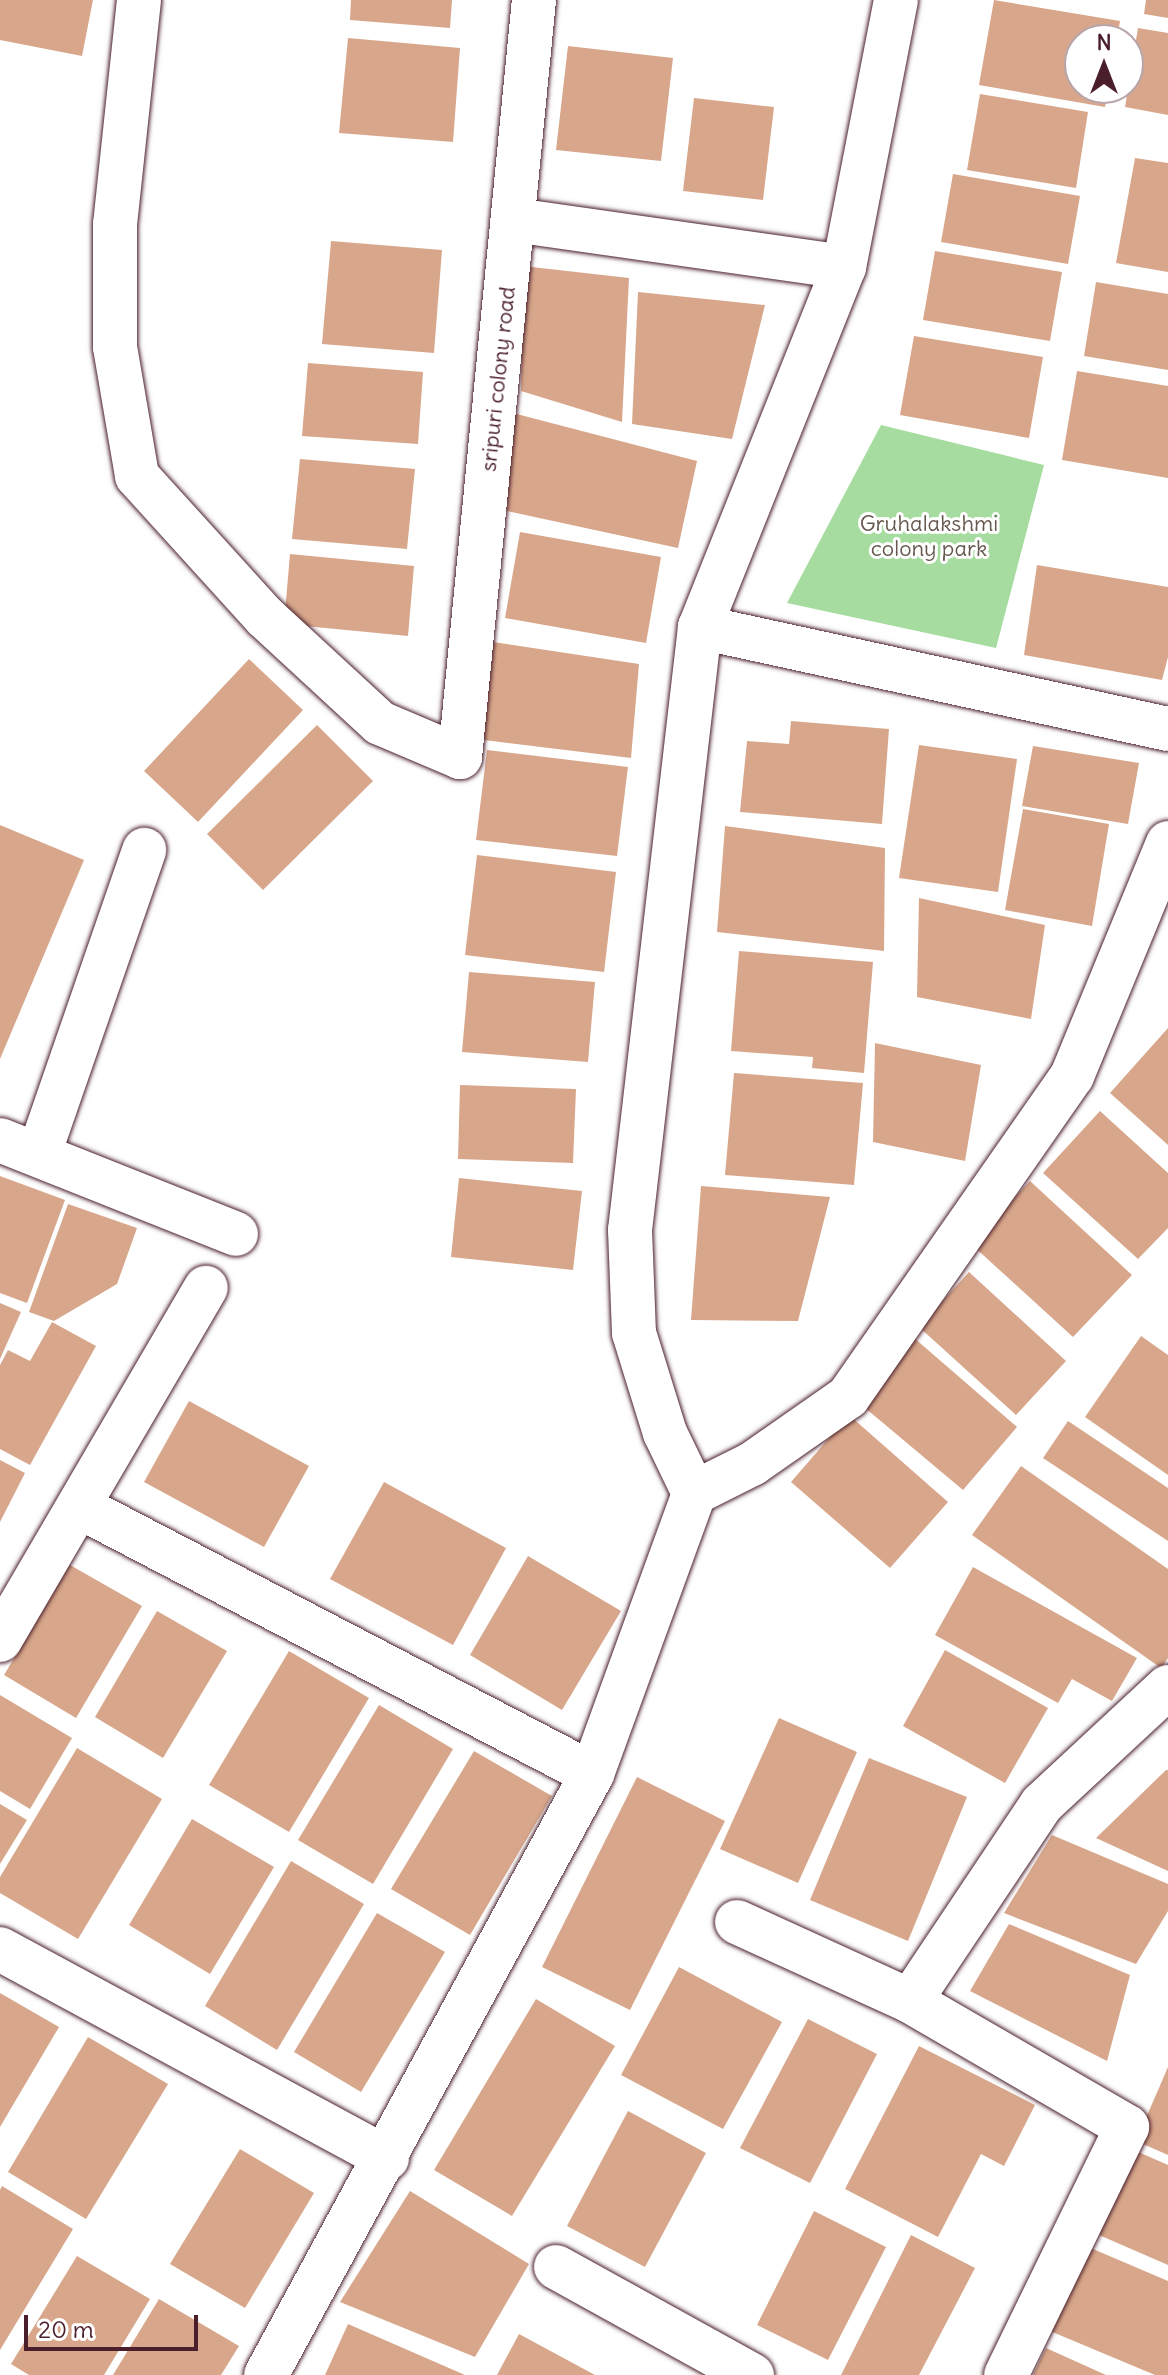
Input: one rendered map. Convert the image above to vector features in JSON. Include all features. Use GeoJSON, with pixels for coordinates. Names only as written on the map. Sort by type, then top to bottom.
{"type":"FeatureCollection","features":[{"type":"Feature","properties":{"kind":"street","name":"sripuri colony road"},"geometry":{"type":"LineString","coordinates":[[139,0],[115,224],[115,347],[137,476],[265,617],[380,723],[460,757],[534,0]]}},
{"type":"Feature","properties":{"kind":"street"},"geometry":{"type":"LineString","coordinates":[[694,1493],[665,1433],[634,1333],[630,1230],[700,627],[844,267],[896,0]]}},
{"type":"Feature","properties":{"kind":"street"},"geometry":{"type":"LineString","coordinates":[[514,220],[844,267]]}},
{"type":"Feature","properties":{"kind":"street"},"geometry":{"type":"LineString","coordinates":[[700,627],[1168,729]]}},
{"type":"Feature","properties":{"kind":"street"},"geometry":{"type":"LineString","coordinates":[[266,2375],[387,2158],[592,1774],[694,1493],[752,1464],[848,1397],[1072,1076],[1168,843]]}},
{"type":"Feature","properties":{"kind":"street"},"geometry":{"type":"LineString","coordinates":[[144,850],[20,1147],[236,1234]]}},
{"type":"Feature","properties":{"kind":"street"},"geometry":{"type":"LineString","coordinates":[[0,1640],[206,1288]]}},
{"type":"Feature","properties":{"kind":"street"},"geometry":{"type":"LineString","coordinates":[[80,1507],[592,1774]]}},
{"type":"Feature","properties":{"kind":"street"},"geometry":{"type":"LineString","coordinates":[[910,2001],[1042,1804],[1168,1687]]}},
{"type":"Feature","properties":{"kind":"street"},"geometry":{"type":"LineString","coordinates":[[737,1922],[910,2001],[1127,2127],[1006,2375]]}},
{"type":"Feature","properties":{"kind":"street"},"geometry":{"type":"LineString","coordinates":[[0,1949],[387,2158]]}},
{"type":"Feature","properties":{"kind":"street"},"geometry":{"type":"LineString","coordinates":[[556,2267],[752,2375]]}},
{"type":"Feature","properties":{"kind":"green space","name":"Gruhalakshmi colony park"},"geometry":{"type":"Polygon","coordinates":[[[881,425],[1044,465],[996,648],[787,603],[881,425]]]}},
{"type":"Feature","properties":{"kind":"building"},"geometry":{"type":"Polygon","coordinates":[[[0,0],[93,0],[82,56],[0,40],[0,0]]]}},
{"type":"Feature","properties":{"kind":"building"},"geometry":{"type":"Polygon","coordinates":[[[351,0],[452,0],[450,28],[350,20],[351,0]]]}},
{"type":"Feature","properties":{"kind":"building"},"geometry":{"type":"Polygon","coordinates":[[[994,0],[1120,21],[1120,24],[1064,24],[1064,100],[979,85],[994,0]]]}},
{"type":"Feature","properties":{"kind":"building"},"geometry":{"type":"Polygon","coordinates":[[[1146,0],[1168,0],[1168,18],[1144,14],[1146,0]]]}},
{"type":"Feature","properties":{"kind":"building"},"geometry":{"type":"Polygon","coordinates":[[[1144,29],[1168,33],[1168,115],[1125,107],[1125,104],[1144,104],[1144,29]]]}},
{"type":"Feature","properties":{"kind":"building"},"geometry":{"type":"Polygon","coordinates":[[[348,38],[460,48],[453,142],[339,133],[348,38]]]}},
{"type":"Feature","properties":{"kind":"building"},"geometry":{"type":"Polygon","coordinates":[[[568,46],[673,58],[661,161],[556,150],[568,46]]]}},
{"type":"Feature","properties":{"kind":"building"},"geometry":{"type":"Polygon","coordinates":[[[980,94],[1088,112],[1076,188],[967,170],[980,94]]]}},
{"type":"Feature","properties":{"kind":"building"},"geometry":{"type":"Polygon","coordinates":[[[694,98],[774,107],[763,200],[683,191],[694,98]]]}},
{"type":"Feature","properties":{"kind":"building"},"geometry":{"type":"Polygon","coordinates":[[[1135,158],[1168,163],[1168,272],[1116,263],[1135,158]]]}},
{"type":"Feature","properties":{"kind":"building"},"geometry":{"type":"Polygon","coordinates":[[[953,174],[1080,196],[1068,264],[941,242],[953,174]]]}},
{"type":"Feature","properties":{"kind":"building"},"geometry":{"type":"Polygon","coordinates":[[[331,241],[442,250],[434,353],[322,344],[331,241]]]}},
{"type":"Feature","properties":{"kind":"building"},"geometry":{"type":"Polygon","coordinates":[[[935,251],[1062,272],[1050,341],[923,320],[935,251]]]}},
{"type":"Feature","properties":{"kind":"building"},"geometry":{"type":"Polygon","coordinates":[[[523,266],[629,278],[622,422],[521,391],[523,266]]]}},
{"type":"Feature","properties":{"kind":"building"},"geometry":{"type":"Polygon","coordinates":[[[1096,282],[1168,294],[1168,370],[1084,356],[1096,282]]]}},
{"type":"Feature","properties":{"kind":"building"},"geometry":{"type":"Polygon","coordinates":[[[638,292],[765,305],[732,439],[632,424],[638,292]]]}},
{"type":"Feature","properties":{"kind":"building"},"geometry":{"type":"Polygon","coordinates":[[[914,336],[1043,357],[1029,438],[900,415],[914,336]]]}},
{"type":"Feature","properties":{"kind":"building"},"geometry":{"type":"Polygon","coordinates":[[[308,363],[423,372],[418,444],[302,436],[308,363]]]}},
{"type":"Feature","properties":{"kind":"building"},"geometry":{"type":"Polygon","coordinates":[[[1077,371],[1168,386],[1168,478],[1062,460],[1077,371]]]}},
{"type":"Feature","properties":{"kind":"building"},"geometry":{"type":"Polygon","coordinates":[[[509,412],[697,461],[678,548],[507,511],[509,412]]]}},
{"type":"Feature","properties":{"kind":"building"},"geometry":{"type":"Polygon","coordinates":[[[300,459],[415,469],[407,549],[292,539],[300,459]]]}},
{"type":"Feature","properties":{"kind":"building"},"geometry":{"type":"Polygon","coordinates":[[[520,532],[661,557],[646,643],[505,618],[520,532]]]}},
{"type":"Feature","properties":{"kind":"building"},"geometry":{"type":"Polygon","coordinates":[[[290,554],[414,566],[408,636],[284,624],[290,554]]]}},
{"type":"Feature","properties":{"kind":"building"},"geometry":{"type":"Polygon","coordinates":[[[1037,565],[1168,587],[1168,657],[1162,680],[1024,655],[1037,565]]]}},
{"type":"Feature","properties":{"kind":"building"},"geometry":{"type":"Polygon","coordinates":[[[486,641],[639,664],[631,758],[484,740],[486,641]]]}},
{"type":"Feature","properties":{"kind":"building"},"geometry":{"type":"Polygon","coordinates":[[[249,659],[303,710],[198,822],[144,771],[249,659]]]}},
{"type":"Feature","properties":{"kind":"building"},"geometry":{"type":"Polygon","coordinates":[[[791,721],[889,729],[882,824],[740,812],[747,741],[789,744],[791,721]]]}},
{"type":"Feature","properties":{"kind":"building"},"geometry":{"type":"Polygon","coordinates":[[[317,725],[373,781],[263,890],[207,834],[317,725]]]}},
{"type":"Feature","properties":{"kind":"building"},"geometry":{"type":"Polygon","coordinates":[[[919,745],[1017,759],[998,892],[899,878],[919,745]]]}},
{"type":"Feature","properties":{"kind":"building"},"geometry":{"type":"Polygon","coordinates":[[[1033,746],[1139,763],[1128,824],[1022,806],[1033,746]]]}},
{"type":"Feature","properties":{"kind":"building"},"geometry":{"type":"Polygon","coordinates":[[[487,750],[628,767],[617,856],[476,840],[487,750]]]}},
{"type":"Feature","properties":{"kind":"building"},"geometry":{"type":"Polygon","coordinates":[[[1023,809],[1109,824],[1092,926],[1005,910],[1023,809]]]}},
{"type":"Feature","properties":{"kind":"building"},"geometry":{"type":"Polygon","coordinates":[[[0,825],[84,860],[0,1059],[0,825]]]}},
{"type":"Feature","properties":{"kind":"building"},"geometry":{"type":"Polygon","coordinates":[[[725,826],[885,848],[884,951],[717,932],[725,826]]]}},
{"type":"Feature","properties":{"kind":"building"},"geometry":{"type":"Polygon","coordinates":[[[477,855],[616,872],[604,972],[465,955],[477,855]]]}},
{"type":"Feature","properties":{"kind":"building"},"geometry":{"type":"Polygon","coordinates":[[[919,898],[1045,925],[1031,1019],[917,997],[919,898]]]}},
{"type":"Feature","properties":{"kind":"building"},"geometry":{"type":"Polygon","coordinates":[[[739,951],[873,962],[864,1073],[812,1068],[813,1057],[731,1051],[739,951]]]}},
{"type":"Feature","properties":{"kind":"building"},"geometry":{"type":"Polygon","coordinates":[[[469,972],[595,982],[588,1062],[462,1052],[469,972]]]}},
{"type":"Feature","properties":{"kind":"building"},"geometry":{"type":"Polygon","coordinates":[[[1168,1028],[1168,1145],[1110,1093],[1168,1028]]]}},
{"type":"Feature","properties":{"kind":"building"},"geometry":{"type":"Polygon","coordinates":[[[875,1043],[981,1065],[965,1161],[873,1142],[875,1043]]]}},
{"type":"Feature","properties":{"kind":"building"},"geometry":{"type":"Polygon","coordinates":[[[734,1073],[863,1083],[854,1185],[725,1175],[734,1073]]]}},
{"type":"Feature","properties":{"kind":"building"},"geometry":{"type":"Polygon","coordinates":[[[460,1085],[576,1089],[573,1163],[458,1159],[460,1085]]]}},
{"type":"Feature","properties":{"kind":"building"},"geometry":{"type":"Polygon","coordinates":[[[1100,1111],[1168,1173],[1168,1228],[1138,1259],[1043,1173],[1100,1111]]]}},
{"type":"Feature","properties":{"kind":"building"},"geometry":{"type":"Polygon","coordinates":[[[0,1176],[65,1200],[27,1303],[0,1293],[0,1176]]]}},
{"type":"Feature","properties":{"kind":"building"},"geometry":{"type":"Polygon","coordinates":[[[459,1178],[582,1191],[573,1270],[451,1257],[459,1178]]]}},
{"type":"Feature","properties":{"kind":"building"},"geometry":{"type":"Polygon","coordinates":[[[1030,1181],[1132,1275],[1073,1337],[971,1244],[1030,1181]]]}},
{"type":"Feature","properties":{"kind":"building"},"geometry":{"type":"Polygon","coordinates":[[[701,1186],[830,1197],[798,1321],[691,1320],[701,1186]]]}},
{"type":"Feature","properties":{"kind":"building"},"geometry":{"type":"Polygon","coordinates":[[[68,1204],[137,1228],[117,1284],[54,1321],[29,1312],[68,1204]]]}},
{"type":"Feature","properties":{"kind":"building"},"geometry":{"type":"Polygon","coordinates":[[[969,1272],[1066,1361],[1016,1415],[919,1327],[969,1272]]]}},
{"type":"Feature","properties":{"kind":"building"},"geometry":{"type":"Polygon","coordinates":[[[0,1303],[21,1312],[0,1359],[0,1303]]]}},
{"type":"Feature","properties":{"kind":"building"},"geometry":{"type":"Polygon","coordinates":[[[52,1322],[96,1346],[30,1465],[0,1449],[0,1365],[8,1350],[30,1361],[52,1322]]]}},
{"type":"Feature","properties":{"kind":"building"},"geometry":{"type":"Polygon","coordinates":[[[1141,1336],[1168,1355],[1168,1475],[1085,1417],[1141,1336]]]}},
{"type":"Feature","properties":{"kind":"building"},"geometry":{"type":"Polygon","coordinates":[[[913,1337],[1017,1427],[963,1490],[858,1402],[913,1337]]]}},
{"type":"Feature","properties":{"kind":"building"},"geometry":{"type":"Polygon","coordinates":[[[189,1401],[309,1466],[264,1547],[144,1482],[189,1401]]]}},
{"type":"Feature","properties":{"kind":"building"},"geometry":{"type":"Polygon","coordinates":[[[849,1415],[948,1502],[890,1568],[791,1482],[849,1415]]]}},
{"type":"Feature","properties":{"kind":"building"},"geometry":{"type":"Polygon","coordinates":[[[1068,1421],[1168,1488],[1168,1541],[1043,1458],[1068,1421]]]}},
{"type":"Feature","properties":{"kind":"building"},"geometry":{"type":"Polygon","coordinates":[[[0,1460],[25,1473],[0,1522],[0,1460]]]}},
{"type":"Feature","properties":{"kind":"building"},"geometry":{"type":"Polygon","coordinates":[[[1021,1466],[1168,1569],[1168,1658],[1161,1668],[972,1535],[1021,1466]]]}},
{"type":"Feature","properties":{"kind":"building"},"geometry":{"type":"Polygon","coordinates":[[[384,1482],[506,1548],[453,1645],[330,1579],[384,1482]]]}},
{"type":"Feature","properties":{"kind":"building"},"geometry":{"type":"Polygon","coordinates":[[[528,1556],[621,1611],[562,1710],[470,1655],[528,1556]]]}},
{"type":"Feature","properties":{"kind":"building"},"geometry":{"type":"Polygon","coordinates":[[[70,1565],[142,1606],[76,1718],[4,1675],[70,1565]]]}},
{"type":"Feature","properties":{"kind":"building"},"geometry":{"type":"Polygon","coordinates":[[[973,1567],[1137,1658],[1112,1701],[1072,1679],[1058,1703],[935,1635],[973,1567]]]}},
{"type":"Feature","properties":{"kind":"building"},"geometry":{"type":"Polygon","coordinates":[[[157,1611],[227,1651],[163,1758],[95,1717],[157,1611]]]}},
{"type":"Feature","properties":{"kind":"building"},"geometry":{"type":"Polygon","coordinates":[[[945,1650],[1048,1708],[1005,1783],[903,1726],[945,1650]]]}},
{"type":"Feature","properties":{"kind":"building"},"geometry":{"type":"Polygon","coordinates":[[[289,1651],[369,1698],[289,1832],[209,1785],[289,1651]]]}},
{"type":"Feature","properties":{"kind":"building"},"geometry":{"type":"Polygon","coordinates":[[[0,1695],[72,1738],[30,1809],[0,1791],[0,1695]]]}},
{"type":"Feature","properties":{"kind":"building"},"geometry":{"type":"Polygon","coordinates":[[[379,1705],[453,1749],[373,1884],[298,1840],[379,1705]]]}},
{"type":"Feature","properties":{"kind":"building"},"geometry":{"type":"Polygon","coordinates":[[[779,1718],[857,1752],[798,1883],[720,1849],[779,1718]]]}},
{"type":"Feature","properties":{"kind":"building"},"geometry":{"type":"Polygon","coordinates":[[[77,1748],[162,1799],[78,1939],[0,1893],[0,1877],[77,1748]]]}},
{"type":"Feature","properties":{"kind":"building"},"geometry":{"type":"Polygon","coordinates":[[[474,1751],[552,1796],[470,1935],[391,1889],[474,1751]]]}},
{"type":"Feature","properties":{"kind":"building"},"geometry":{"type":"Polygon","coordinates":[[[869,1758],[967,1797],[908,1941],[810,1900],[869,1758]]]}},
{"type":"Feature","properties":{"kind":"building"},"geometry":{"type":"Polygon","coordinates":[[[1168,1770],[1168,1871],[1096,1838],[1168,1770]]]}},
{"type":"Feature","properties":{"kind":"building"},"geometry":{"type":"Polygon","coordinates":[[[637,1777],[725,1821],[630,2010],[542,1967],[637,1777]]]}},
{"type":"Feature","properties":{"kind":"building"},"geometry":{"type":"Polygon","coordinates":[[[0,1804],[27,1820],[0,1864],[0,1804]]]}},
{"type":"Feature","properties":{"kind":"building"},"geometry":{"type":"Polygon","coordinates":[[[192,1819],[274,1867],[210,1974],[129,1925],[192,1819]]]}},
{"type":"Feature","properties":{"kind":"building"},"geometry":{"type":"Polygon","coordinates":[[[1052,1835],[1168,1884],[1168,1911],[1136,1964],[1004,1913],[1052,1835]]]}},
{"type":"Feature","properties":{"kind":"building"},"geometry":{"type":"Polygon","coordinates":[[[291,1861],[364,1904],[277,2050],[205,2006],[291,1861]]]}},
{"type":"Feature","properties":{"kind":"building"},"geometry":{"type":"Polygon","coordinates":[[[377,1913],[445,1952],[361,2092],[294,2052],[377,1913]]]}},
{"type":"Feature","properties":{"kind":"building"},"geometry":{"type":"Polygon","coordinates":[[[1009,1924],[1130,1975],[1107,2061],[970,1991],[1009,1924]]]}},
{"type":"Feature","properties":{"kind":"building"},"geometry":{"type":"Polygon","coordinates":[[[679,1967],[782,2022],[723,2129],[621,2075],[679,1967]]]}},
{"type":"Feature","properties":{"kind":"building"},"geometry":{"type":"Polygon","coordinates":[[[0,1993],[59,2027],[0,2127],[0,1993]]]}},
{"type":"Feature","properties":{"kind":"building"},"geometry":{"type":"Polygon","coordinates":[[[536,1999],[615,2046],[512,2216],[434,2170],[536,1999]]]}},
{"type":"Feature","properties":{"kind":"building"},"geometry":{"type":"Polygon","coordinates":[[[808,2019],[877,2054],[810,2183],[740,2148],[808,2019]]]}},
{"type":"Feature","properties":{"kind":"building"},"geometry":{"type":"Polygon","coordinates":[[[88,2037],[168,2084],[86,2219],[8,2172],[88,2037]]]}},
{"type":"Feature","properties":{"kind":"building"},"geometry":{"type":"Polygon","coordinates":[[[919,2046],[1035,2105],[1004,2166],[981,2154],[938,2237],[845,2189],[919,2046]]]}},
{"type":"Feature","properties":{"kind":"building"},"geometry":{"type":"Polygon","coordinates":[[[1168,2067],[1168,2155],[1136,2141],[1168,2067]]]}},
{"type":"Feature","properties":{"kind":"building"},"geometry":{"type":"Polygon","coordinates":[[[628,2111],[706,2153],[645,2267],[567,2226],[628,2111]]]}},
{"type":"Feature","properties":{"kind":"building"},"geometry":{"type":"Polygon","coordinates":[[[240,2149],[314,2193],[245,2308],[170,2264],[240,2149]]]}},
{"type":"Feature","properties":{"kind":"building"},"geometry":{"type":"Polygon","coordinates":[[[1136,2151],[1168,2165],[1168,2265],[1099,2235],[1136,2151]]]}},
{"type":"Feature","properties":{"kind":"building"},"geometry":{"type":"Polygon","coordinates":[[[2,2186],[73,2229],[0,2350],[0,2190],[2,2186]]]}},
{"type":"Feature","properties":{"kind":"building"},"geometry":{"type":"Polygon","coordinates":[[[410,2191],[529,2264],[475,2357],[340,2302],[410,2191]]]}},
{"type":"Feature","properties":{"kind":"building"},"geometry":{"type":"Polygon","coordinates":[[[814,2211],[886,2247],[828,2360],[757,2325],[814,2211]]]}},
{"type":"Feature","properties":{"kind":"building"},"geometry":{"type":"Polygon","coordinates":[[[911,2235],[975,2268],[919,2375],[841,2375],[911,2235]]]}},
{"type":"Feature","properties":{"kind":"building"},"geometry":{"type":"Polygon","coordinates":[[[1086,2246],[1168,2281],[1168,2375],[1155,2375],[1050,2331],[1086,2246]]]}},
{"type":"Feature","properties":{"kind":"building"},"geometry":{"type":"Polygon","coordinates":[[[77,2256],[150,2299],[104,2375],[29,2375],[11,2364],[77,2256]]]}},
{"type":"Feature","properties":{"kind":"building"},"geometry":{"type":"Polygon","coordinates":[[[159,2299],[239,2346],[221,2375],[113,2375],[159,2299]]]}},
{"type":"Feature","properties":{"kind":"building"},"geometry":{"type":"Polygon","coordinates":[[[348,2324],[465,2375],[325,2375],[348,2324]]]}},
{"type":"Feature","properties":{"kind":"building"},"geometry":{"type":"Polygon","coordinates":[[[519,2334],[595,2375],[497,2375],[519,2334]]]}},
{"type":"Feature","properties":{"kind":"building"},"geometry":{"type":"Polygon","coordinates":[[[1046,2348],[1106,2375],[1033,2375],[1046,2348]]]}}]}
